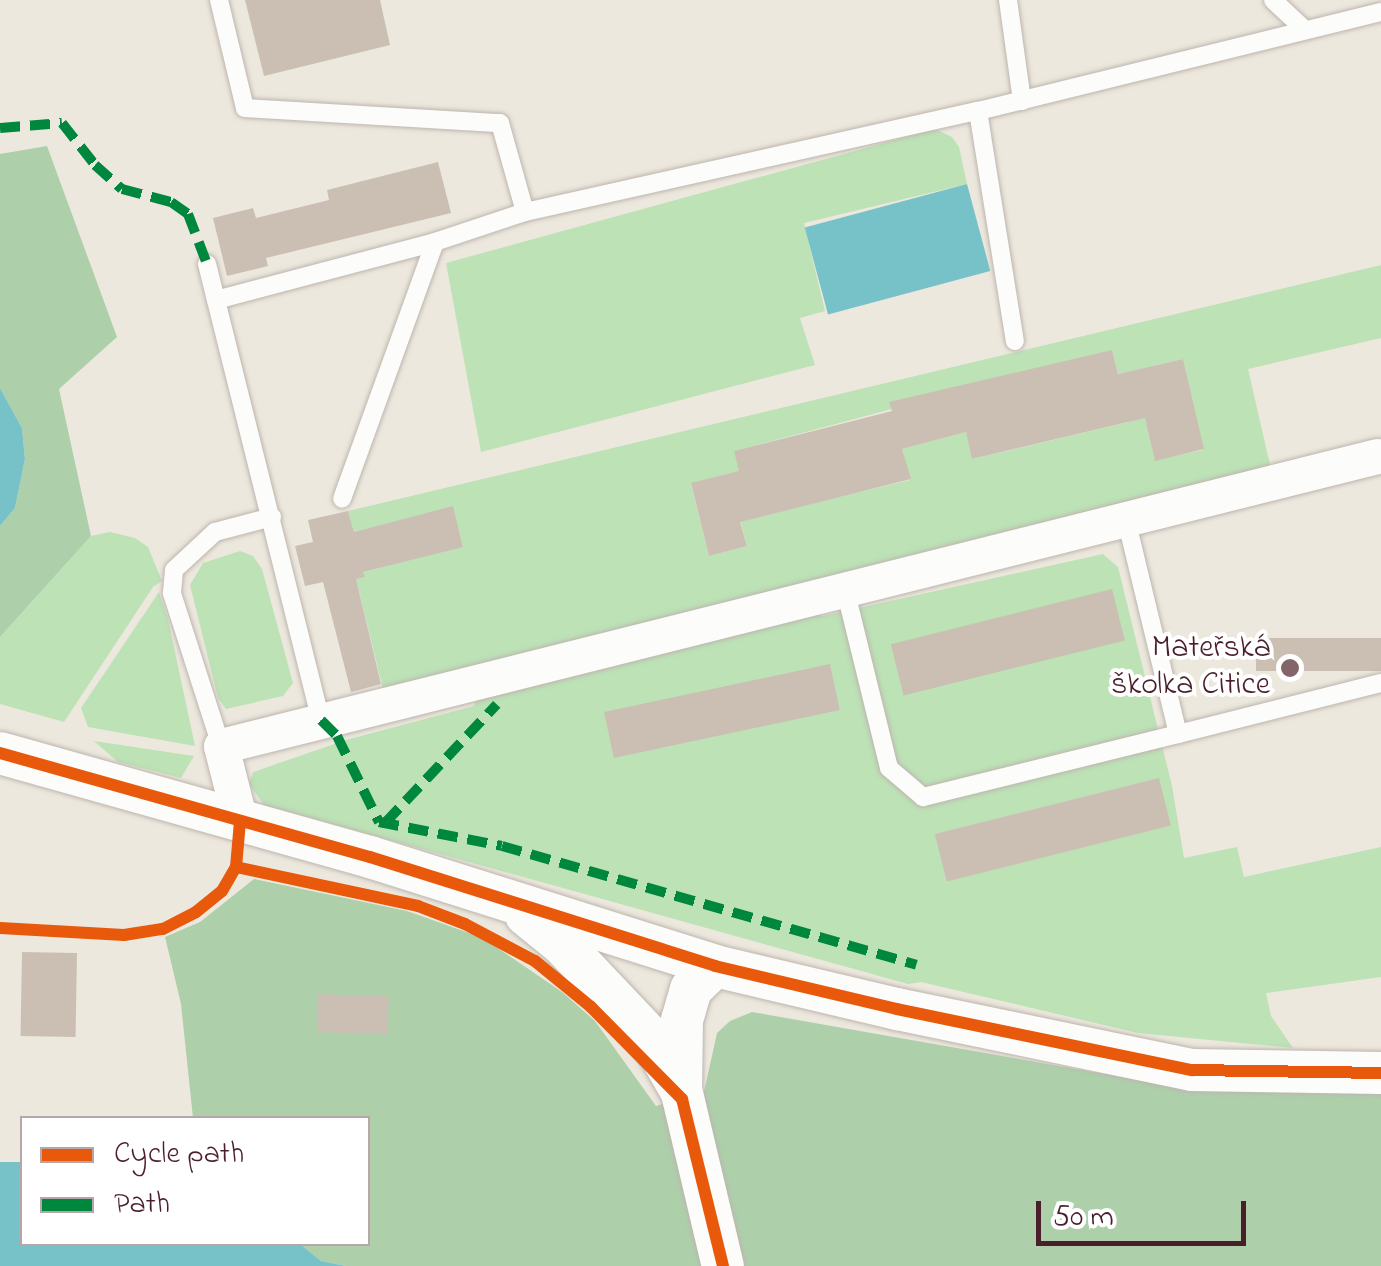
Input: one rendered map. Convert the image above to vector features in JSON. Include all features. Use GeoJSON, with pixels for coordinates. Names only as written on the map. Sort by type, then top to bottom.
{"type":"FeatureCollection","features":[{"type":"Feature","properties":{"kind":"street"},"geometry":{"type":"LineString","coordinates":[[240,821],[221,746],[1380,455]]}},
{"type":"Feature","properties":{"kind":"street"},"geometry":{"type":"LineString","coordinates":[[0,754],[370,856],[715,966],[1192,1070],[1381,1072]]}},
{"type":"Feature","properties":{"kind":"street"},"geometry":{"type":"LineString","coordinates":[[510,902],[563,946],[650,1037],[682,1094]]}},
{"type":"Feature","properties":{"kind":"street"},"geometry":{"type":"LineString","coordinates":[[715,966],[691,989],[682,1020],[682,1094],[723,1266]]}},
{"type":"Feature","properties":{"kind":"lane"},"geometry":{"type":"LineString","coordinates":[[219,0],[246,108],[500,123],[525,212]]}},
{"type":"Feature","properties":{"kind":"lane"},"geometry":{"type":"LineString","coordinates":[[1008,0],[1022,101]]}},
{"type":"Feature","properties":{"kind":"lane"},"geometry":{"type":"LineString","coordinates":[[1273,0],[1304,30]]}},
{"type":"Feature","properties":{"kind":"lane"},"geometry":{"type":"LineString","coordinates":[[216,300],[435,242],[525,212],[978,112],[1381,12]]}},
{"type":"Feature","properties":{"kind":"lane"},"geometry":{"type":"LineString","coordinates":[[978,112],[1015,341]]}},
{"type":"Feature","properties":{"kind":"lane"},"geometry":{"type":"LineString","coordinates":[[342,499],[435,242]]}},
{"type":"Feature","properties":{"kind":"lane"},"geometry":{"type":"LineString","coordinates":[[207,264],[320,720]]}},
{"type":"Feature","properties":{"kind":"lane"},"geometry":{"type":"LineString","coordinates":[[221,746],[172,593],[174,570],[215,532],[272,517]]}},
{"type":"Feature","properties":{"kind":"lane"},"geometry":{"type":"LineString","coordinates":[[1126,518],[1178,734]]}},
{"type":"Feature","properties":{"kind":"lane"},"geometry":{"type":"LineString","coordinates":[[844,590],[889,768],[923,797],[1381,683]]}},
{"type":"Feature","properties":{"kind":"green space"},"geometry":{"type":"Polygon","coordinates":[[[935,129],[952,137],[959,147],[967,184],[804,223],[825,311],[800,318],[815,365],[481,452],[446,263],[935,129]]]}},
{"type":"Feature","properties":{"kind":"green space"},"geometry":{"type":"Polygon","coordinates":[[[47,146],[117,337],[59,389],[91,536],[0,637],[0,526],[15,508],[25,459],[22,428],[0,388],[0,154],[47,146]]]}},
{"type":"Feature","properties":{"kind":"green space"},"geometry":{"type":"Polygon","coordinates":[[[1381,265],[1381,338],[1248,369],[1271,469],[383,689],[356,579],[364,577],[363,572],[463,546],[453,507],[354,532],[348,511],[1381,265]],[[1112,350],[735,451],[741,478],[727,474],[691,484],[709,556],[747,546],[740,520],[910,480],[902,449],[966,432],[973,459],[1129,422],[1143,408],[1155,460],[1203,450],[1183,359],[1118,374],[1112,350]]]}},
{"type":"Feature","properties":{"kind":"green space"},"geometry":{"type":"Polygon","coordinates":[[[110,532],[135,538],[148,547],[162,581],[153,587],[64,722],[0,704],[0,637],[91,536],[110,532]]]}},
{"type":"Feature","properties":{"kind":"green space"},"geometry":{"type":"Polygon","coordinates":[[[240,551],[253,556],[262,569],[293,683],[283,696],[226,709],[218,698],[190,585],[203,563],[240,551]]]}},
{"type":"Feature","properties":{"kind":"green space"},"geometry":{"type":"Polygon","coordinates":[[[1103,554],[1118,567],[1172,786],[1184,858],[1237,847],[1244,877],[1381,847],[1381,977],[1266,993],[1271,1016],[1293,1048],[1138,1033],[921,982],[908,984],[264,805],[249,784],[253,772],[346,740],[474,706],[478,694],[807,613],[823,616],[1103,554]]]}},
{"type":"Feature","properties":{"kind":"green space"},"geometry":{"type":"Polygon","coordinates":[[[159,592],[195,746],[88,727],[81,708],[159,592]]]}},
{"type":"Feature","properties":{"kind":"green space"},"geometry":{"type":"Polygon","coordinates":[[[94,741],[194,756],[181,778],[118,762],[94,741]]]}},
{"type":"Feature","properties":{"kind":"green space"},"geometry":{"type":"Polygon","coordinates":[[[254,879],[407,911],[483,938],[562,992],[595,1021],[656,1106],[704,1092],[717,1033],[730,1021],[752,1012],[1173,1086],[1381,1088],[1381,1266],[346,1266],[321,1261],[302,1246],[370,1246],[370,1116],[193,1116],[181,1004],[165,937],[200,922],[254,879]]]}},
{"type":"Feature","properties":{"kind":"water"},"geometry":{"type":"Polygon","coordinates":[[[967,184],[990,271],[828,314],[805,227],[967,184]]]}},
{"type":"Feature","properties":{"kind":"water"},"geometry":{"type":"Polygon","coordinates":[[[0,388],[22,428],[25,459],[15,508],[0,526],[0,388]]]}},
{"type":"Feature","properties":{"kind":"water"},"geometry":{"type":"Polygon","coordinates":[[[0,1162],[20,1162],[20,1246],[302,1246],[321,1261],[346,1266],[0,1266],[0,1162]]]}},
{"type":"Feature","properties":{"kind":"building"},"geometry":{"type":"Polygon","coordinates":[[[245,0],[380,0],[390,45],[264,76],[245,0]]]}},
{"type":"Feature","properties":{"kind":"building"},"geometry":{"type":"Polygon","coordinates":[[[438,162],[451,213],[266,258],[268,266],[227,276],[213,218],[253,208],[256,218],[329,200],[327,190],[438,162]]]}},
{"type":"Feature","properties":{"kind":"building"},"geometry":{"type":"Polygon","coordinates":[[[1112,350],[1118,374],[1183,359],[1204,449],[1155,461],[1145,418],[972,459],[966,432],[902,449],[911,479],[740,522],[747,546],[709,556],[691,483],[739,471],[734,451],[892,411],[889,402],[1112,350]]]}},
{"type":"Feature","properties":{"kind":"building"},"geometry":{"type":"Polygon","coordinates":[[[453,506],[463,547],[363,572],[365,577],[356,579],[381,684],[351,692],[323,582],[305,586],[295,546],[313,542],[308,520],[348,511],[354,532],[453,506]]]}},
{"type":"Feature","properties":{"kind":"building"},"geometry":{"type":"Polygon","coordinates":[[[1112,589],[1125,640],[904,696],[891,644],[1112,589]]]}},
{"type":"Feature","properties":{"kind":"building"},"geometry":{"type":"Polygon","coordinates":[[[1256,638],[1381,638],[1381,671],[1256,671],[1256,638]]]}},
{"type":"Feature","properties":{"kind":"building"},"geometry":{"type":"Polygon","coordinates":[[[830,664],[840,710],[614,758],[604,712],[830,664]]]}},
{"type":"Feature","properties":{"kind":"building"},"geometry":{"type":"Polygon","coordinates":[[[1159,778],[1171,826],[947,881],[935,834],[1159,778]]]}},
{"type":"Feature","properties":{"kind":"building"},"geometry":{"type":"Polygon","coordinates":[[[22,952],[77,953],[76,1037],[21,1036],[22,952]]]}},
{"type":"Feature","properties":{"kind":"building"},"geometry":{"type":"Polygon","coordinates":[[[318,994],[389,996],[388,1034],[317,1032],[318,994]]]}},
{"type":"Feature","properties":{"kind":"marked path"},"geometry":{"type":"LineString","coordinates":[[0,128],[62,123],[95,165],[122,189],[171,202],[188,214],[207,264]]}},
{"type":"Feature","properties":{"kind":"marked path"},"geometry":{"type":"LineString","coordinates":[[385,823],[497,704]]}},
{"type":"Feature","properties":{"kind":"marked path"},"geometry":{"type":"LineString","coordinates":[[321,720],[337,736],[379,822],[502,846],[916,965]]}},
{"type":"Feature","properties":{"kind":"cycle path"},"geometry":{"type":"LineString","coordinates":[[0,753],[370,857],[715,966],[897,1009],[1192,1070],[1381,1073]]}},
{"type":"Feature","properties":{"kind":"cycle path"},"geometry":{"type":"LineString","coordinates":[[0,928],[124,935],[163,929],[196,912],[222,891],[236,867],[240,821]]}},
{"type":"Feature","properties":{"kind":"cycle path"},"geometry":{"type":"LineString","coordinates":[[236,867],[418,906],[465,924],[535,961],[591,1007],[682,1099],[723,1266]]}},
{"type":"Feature","properties":{"kind":"place","name":"Mateřská školka Citice"},"geometry":{"type":"Point","coordinates":[1290,668]}}]}
